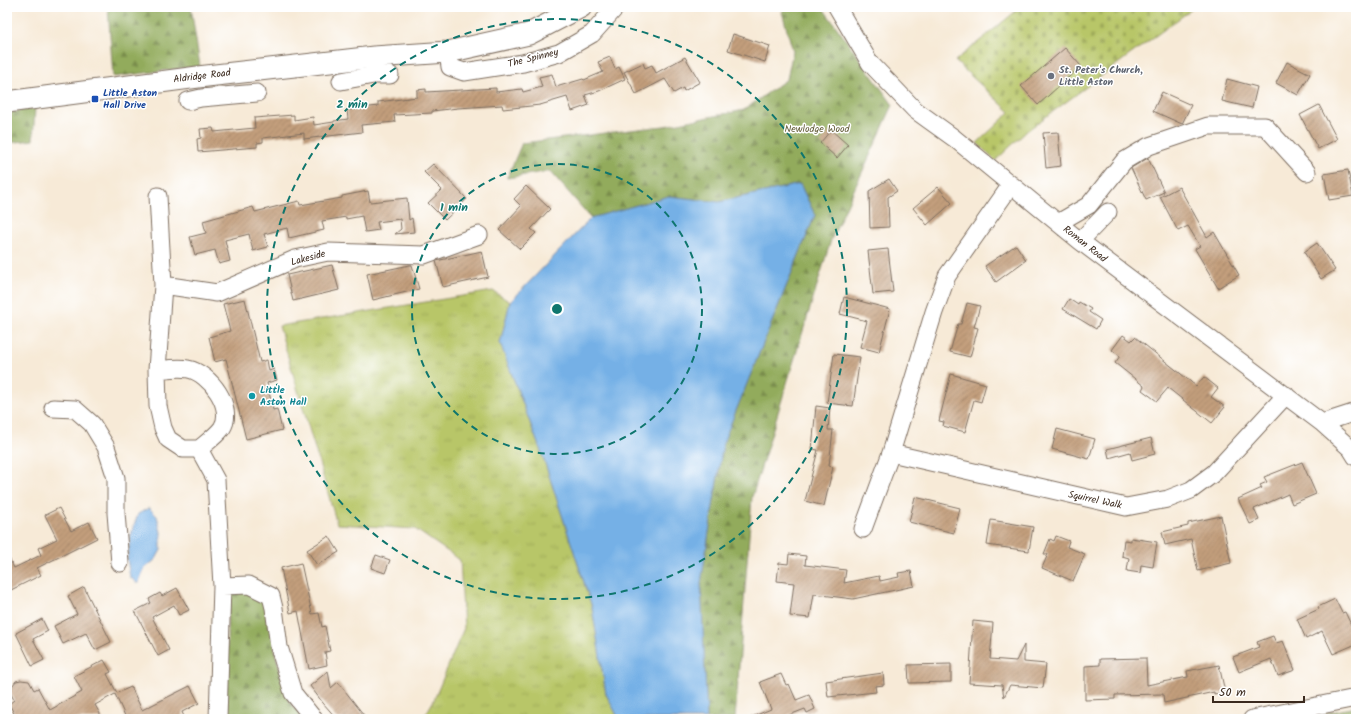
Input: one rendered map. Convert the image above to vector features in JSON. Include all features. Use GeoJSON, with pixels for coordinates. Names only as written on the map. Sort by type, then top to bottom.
{"type":"FeatureCollection","features":[{"type":"Feature","properties":{"kind":"main road","name":"Aldridge Road"},"geometry":{"type":"LineString","coordinates":[[7,102],[198,76],[379,69],[529,34],[581,7]]}},
{"type":"Feature","properties":{"kind":"street","name":"The Spinney"},"geometry":{"type":"LineString","coordinates":[[448,52],[450,67],[464,72],[523,63],[559,53],[592,34],[616,7]]}},
{"type":"Feature","properties":{"kind":"street","name":"Roman Road"},"geometry":{"type":"LineString","coordinates":[[837,7],[870,63],[914,110],[954,138],[1080,241],[1322,422],[1351,449],[1356,457]]}},
{"type":"Feature","properties":{"kind":"street","name":"Aldridge Road"},"geometry":{"type":"LineString","coordinates":[[341,81],[379,69]]}},
{"type":"Feature","properties":{"kind":"street"},"geometry":{"type":"LineString","coordinates":[[198,76],[195,100],[257,93]]}},
{"type":"Feature","properties":{"kind":"street"},"geometry":{"type":"LineString","coordinates":[[1058,223],[1089,205],[1124,161],[1149,146],[1208,126],[1265,126],[1307,172]]}},
{"type":"Feature","properties":{"kind":"street"},"geometry":{"type":"LineString","coordinates":[[863,529],[890,453],[934,312],[947,276],[1010,184]]}},
{"type":"Feature","properties":{"kind":"street"},"geometry":{"type":"LineString","coordinates":[[158,196],[163,285],[158,370],[158,406],[163,428],[168,439],[183,449],[199,449],[222,428],[226,411],[217,390],[207,378],[200,373],[188,369],[158,370]]}},
{"type":"Feature","properties":{"kind":"street"},"geometry":{"type":"LineString","coordinates":[[1080,241],[1108,212]]}},
{"type":"Feature","properties":{"kind":"street","name":"Lakeside"},"geometry":{"type":"LineString","coordinates":[[163,285],[217,293],[295,259],[328,252],[424,255],[480,235]]}},
{"type":"Feature","properties":{"kind":"street","name":"Squirrel Walk"},"geometry":{"type":"LineString","coordinates":[[890,453],[1126,507],[1168,499],[1191,490],[1214,473],[1286,395]]}},
{"type":"Feature","properties":{"kind":"street"},"geometry":{"type":"LineString","coordinates":[[54,408],[75,409],[92,424],[106,447],[116,478],[116,513],[120,563]]}},
{"type":"Feature","properties":{"kind":"street"},"geometry":{"type":"LineString","coordinates":[[1322,422],[1356,412]]}},
{"type":"Feature","properties":{"kind":"street"},"geometry":{"type":"LineString","coordinates":[[199,449],[216,480],[222,586],[218,719]]}},
{"type":"Feature","properties":{"kind":"street"},"geometry":{"type":"LineString","coordinates":[[222,586],[249,585],[271,596],[279,647],[293,693],[314,719]]}},
{"type":"Feature","properties":{"kind":"street"},"geometry":{"type":"LineString","coordinates":[[1252,719],[1356,698]]}},
{"type":"Feature","properties":{"kind":"green space"},"geometry":{"type":"Polygon","coordinates":[[[108,7],[191,7],[200,66],[113,77],[108,7]]]}},
{"type":"Feature","properties":{"kind":"green space","name":"Newlodge Wood"},"geometry":{"type":"Polygon","coordinates":[[[785,7],[822,7],[893,105],[831,240],[752,497],[735,719],[707,719],[701,583],[723,443],[815,215],[800,184],[719,202],[669,196],[591,218],[550,171],[507,178],[522,143],[664,126],[744,110],[787,79],[793,51],[782,12],[785,7]]]}},
{"type":"Feature","properties":{"kind":"green space"},"geometry":{"type":"Polygon","coordinates":[[[1021,7],[1190,7],[1192,9],[1028,130],[995,161],[977,143],[1010,112],[955,61],[1021,7]]]}},
{"type":"Feature","properties":{"kind":"green space"},"geometry":{"type":"Polygon","coordinates":[[[35,108],[33,140],[7,143],[7,113],[35,108]]]}},
{"type":"Feature","properties":{"kind":"green space"},"geometry":{"type":"Polygon","coordinates":[[[493,291],[510,302],[500,343],[543,457],[592,607],[606,694],[619,719],[423,719],[434,700],[464,628],[460,560],[415,529],[337,524],[279,326],[493,291]]]}},
{"type":"Feature","properties":{"kind":"green space"},"geometry":{"type":"Polygon","coordinates":[[[228,590],[254,593],[268,603],[276,656],[289,701],[304,719],[226,719],[228,590]]]}},
{"type":"Feature","properties":{"kind":"green space"},"geometry":{"type":"Polygon","coordinates":[[[1356,707],[1356,719],[1298,719],[1356,707]]]}},
{"type":"Feature","properties":{"kind":"water"},"geometry":{"type":"Polygon","coordinates":[[[800,184],[815,215],[723,443],[701,583],[707,719],[619,719],[606,694],[592,607],[543,457],[500,343],[510,302],[591,218],[669,196],[719,202],[800,184]]]}},
{"type":"Feature","properties":{"kind":"water"},"geometry":{"type":"Polygon","coordinates":[[[149,508],[157,516],[161,532],[161,550],[156,559],[144,569],[138,584],[130,577],[127,559],[131,534],[138,514],[149,508]]]}},
{"type":"Feature","properties":{"kind":"building"},"geometry":{"type":"Polygon","coordinates":[[[733,34],[770,46],[765,62],[728,50],[733,34]]]}},
{"type":"Feature","properties":{"kind":"building","name":"St. Peter's Church, Little Aston"},"geometry":{"type":"Polygon","coordinates":[[[1065,48],[1081,66],[1038,105],[1021,86],[1065,48]]]}},
{"type":"Feature","properties":{"kind":"building"},"geometry":{"type":"Polygon","coordinates":[[[610,57],[615,69],[619,67],[625,79],[599,91],[585,95],[589,105],[572,111],[567,97],[540,105],[503,109],[502,105],[458,108],[432,111],[432,113],[394,115],[395,122],[361,125],[362,132],[304,139],[304,133],[263,138],[263,142],[257,143],[257,147],[198,152],[197,139],[201,138],[200,129],[213,128],[214,132],[255,128],[254,118],[294,115],[294,120],[313,117],[314,125],[334,122],[348,119],[347,110],[378,106],[378,102],[417,97],[417,90],[426,89],[426,92],[496,88],[496,92],[522,89],[523,92],[542,87],[539,77],[552,74],[556,87],[583,79],[584,80],[603,72],[598,62],[610,57]]]}},
{"type":"Feature","properties":{"kind":"building"},"geometry":{"type":"Polygon","coordinates":[[[685,57],[700,82],[684,91],[683,88],[674,93],[665,79],[636,94],[624,72],[643,63],[645,68],[652,65],[656,73],[685,57]]]}},
{"type":"Feature","properties":{"kind":"building"},"geometry":{"type":"Polygon","coordinates":[[[1287,62],[1310,74],[1298,95],[1276,83],[1287,62]]]}},
{"type":"Feature","properties":{"kind":"building"},"geometry":{"type":"Polygon","coordinates":[[[1227,79],[1257,87],[1252,108],[1222,101],[1227,79]]]}},
{"type":"Feature","properties":{"kind":"building"},"geometry":{"type":"Polygon","coordinates":[[[1162,92],[1191,105],[1182,124],[1153,111],[1162,92]]]}},
{"type":"Feature","properties":{"kind":"building"},"geometry":{"type":"Polygon","coordinates":[[[1319,105],[1337,139],[1318,149],[1300,115],[1319,105]]]}},
{"type":"Feature","properties":{"kind":"building"},"geometry":{"type":"Polygon","coordinates":[[[831,130],[848,145],[837,158],[820,143],[831,130]]]}},
{"type":"Feature","properties":{"kind":"building"},"geometry":{"type":"Polygon","coordinates":[[[1058,132],[1061,166],[1046,168],[1043,133],[1058,132]]]}},
{"type":"Feature","properties":{"kind":"building"},"geometry":{"type":"Polygon","coordinates":[[[1148,158],[1164,192],[1146,200],[1131,168],[1148,158]]]}},
{"type":"Feature","properties":{"kind":"building"},"geometry":{"type":"Polygon","coordinates":[[[433,164],[467,199],[445,220],[428,203],[442,190],[424,172],[433,164]]]}},
{"type":"Feature","properties":{"kind":"building"},"geometry":{"type":"Polygon","coordinates":[[[1348,170],[1353,196],[1329,200],[1324,174],[1348,170]]]}},
{"type":"Feature","properties":{"kind":"building"},"geometry":{"type":"Polygon","coordinates":[[[889,179],[897,191],[888,197],[889,227],[870,228],[869,191],[889,179]]]}},
{"type":"Feature","properties":{"kind":"building"},"geometry":{"type":"Polygon","coordinates":[[[526,186],[550,209],[531,229],[536,233],[520,249],[499,230],[521,206],[514,199],[526,186]]]}},
{"type":"Feature","properties":{"kind":"building"},"geometry":{"type":"Polygon","coordinates":[[[938,187],[952,203],[927,225],[913,208],[938,187]]]}},
{"type":"Feature","properties":{"kind":"building"},"geometry":{"type":"Polygon","coordinates":[[[1179,187],[1207,237],[1214,232],[1239,275],[1218,288],[1195,249],[1200,246],[1188,226],[1178,231],[1160,197],[1179,187]]]}},
{"type":"Feature","properties":{"kind":"building"},"geometry":{"type":"Polygon","coordinates":[[[368,191],[370,202],[407,198],[409,220],[412,218],[414,232],[395,234],[401,229],[400,219],[377,222],[379,230],[365,232],[362,216],[346,219],[346,217],[322,221],[324,230],[289,238],[287,228],[264,234],[268,247],[253,251],[249,234],[225,240],[230,261],[219,264],[215,250],[195,255],[190,237],[206,233],[203,221],[253,207],[255,212],[299,201],[300,205],[342,198],[342,196],[368,191]]]}},
{"type":"Feature","properties":{"kind":"building"},"geometry":{"type":"Polygon","coordinates":[[[1317,243],[1335,270],[1321,279],[1304,252],[1317,243]]]}},
{"type":"Feature","properties":{"kind":"building"},"geometry":{"type":"Polygon","coordinates":[[[1016,245],[1026,260],[996,282],[985,266],[1016,245]]]}},
{"type":"Feature","properties":{"kind":"building"},"geometry":{"type":"Polygon","coordinates":[[[888,249],[893,292],[873,294],[868,251],[888,249]]]}},
{"type":"Feature","properties":{"kind":"building"},"geometry":{"type":"Polygon","coordinates":[[[482,251],[488,277],[443,287],[436,261],[482,251]]]}},
{"type":"Feature","properties":{"kind":"building"},"geometry":{"type":"Polygon","coordinates":[[[332,265],[339,290],[293,301],[287,275],[332,265]]]}},
{"type":"Feature","properties":{"kind":"building"},"geometry":{"type":"Polygon","coordinates":[[[412,265],[419,289],[373,300],[367,274],[412,265]]]}},
{"type":"Feature","properties":{"kind":"building"},"geometry":{"type":"Polygon","coordinates":[[[844,297],[890,309],[879,352],[860,347],[867,321],[840,314],[844,297]]]}},
{"type":"Feature","properties":{"kind":"building"},"geometry":{"type":"Polygon","coordinates":[[[245,299],[260,362],[267,360],[269,371],[274,369],[277,380],[267,383],[273,410],[277,409],[282,430],[246,439],[226,359],[215,362],[209,337],[230,331],[223,304],[245,299]]]}},
{"type":"Feature","properties":{"kind":"building"},"geometry":{"type":"Polygon","coordinates":[[[1069,299],[1078,305],[1079,302],[1091,309],[1089,312],[1101,320],[1096,329],[1063,309],[1069,299]]]}},
{"type":"Feature","properties":{"kind":"building"},"geometry":{"type":"Polygon","coordinates":[[[967,303],[980,306],[974,327],[978,328],[970,357],[950,352],[958,324],[961,324],[967,303]]]}},
{"type":"Feature","properties":{"kind":"building"},"geometry":{"type":"Polygon","coordinates":[[[1123,335],[1131,341],[1135,337],[1196,386],[1204,377],[1218,388],[1211,397],[1225,407],[1212,423],[1168,388],[1157,401],[1142,390],[1144,386],[1115,363],[1120,356],[1112,350],[1123,335]]]}},
{"type":"Feature","properties":{"kind":"building"},"geometry":{"type":"Polygon","coordinates":[[[834,354],[860,357],[853,406],[827,403],[834,354]]]}},
{"type":"Feature","properties":{"kind":"building"},"geometry":{"type":"Polygon","coordinates":[[[951,374],[986,384],[981,402],[974,400],[965,432],[943,426],[944,422],[939,421],[951,374]]]}},
{"type":"Feature","properties":{"kind":"building"},"geometry":{"type":"Polygon","coordinates":[[[816,406],[830,408],[828,430],[833,430],[829,466],[833,467],[824,506],[805,501],[818,450],[812,449],[816,406]]]}},
{"type":"Feature","properties":{"kind":"building"},"geometry":{"type":"Polygon","coordinates":[[[1057,429],[1095,439],[1089,459],[1052,449],[1057,429]]]}},
{"type":"Feature","properties":{"kind":"building"},"geometry":{"type":"Polygon","coordinates":[[[1151,438],[1155,454],[1132,460],[1130,452],[1109,458],[1107,449],[1151,438]]]}},
{"type":"Feature","properties":{"kind":"building"},"geometry":{"type":"Polygon","coordinates":[[[1302,462],[1316,494],[1292,504],[1288,494],[1254,509],[1259,520],[1250,524],[1238,499],[1262,488],[1260,485],[1267,482],[1264,477],[1302,462]]]}},
{"type":"Feature","properties":{"kind":"building"},"geometry":{"type":"Polygon","coordinates":[[[915,497],[960,508],[954,533],[909,522],[915,497]]]}},
{"type":"Feature","properties":{"kind":"building"},"geometry":{"type":"Polygon","coordinates":[[[59,508],[71,531],[89,522],[97,538],[37,568],[41,575],[7,592],[7,554],[14,568],[41,555],[38,548],[57,539],[45,515],[59,508]]]}},
{"type":"Feature","properties":{"kind":"building"},"geometry":{"type":"Polygon","coordinates":[[[1221,516],[1231,563],[1198,571],[1191,539],[1165,545],[1162,532],[1188,526],[1188,523],[1221,516]]]}},
{"type":"Feature","properties":{"kind":"building"},"geometry":{"type":"Polygon","coordinates":[[[991,520],[1033,527],[1029,551],[987,545],[991,520]]]}},
{"type":"Feature","properties":{"kind":"building"},"geometry":{"type":"Polygon","coordinates":[[[329,536],[339,552],[317,565],[307,550],[329,536]]]}},
{"type":"Feature","properties":{"kind":"building"},"geometry":{"type":"Polygon","coordinates":[[[1056,536],[1069,541],[1067,547],[1085,554],[1073,581],[1042,568],[1048,554],[1044,554],[1050,539],[1054,541],[1056,536]]]}},
{"type":"Feature","properties":{"kind":"building"},"geometry":{"type":"Polygon","coordinates":[[[1131,538],[1157,542],[1153,567],[1141,565],[1140,573],[1127,571],[1129,558],[1122,556],[1124,540],[1131,541],[1131,538]]]}},
{"type":"Feature","properties":{"kind":"building"},"geometry":{"type":"Polygon","coordinates":[[[789,554],[806,556],[805,565],[846,570],[844,583],[879,576],[880,581],[899,577],[898,573],[911,571],[914,586],[853,599],[814,594],[810,618],[790,616],[794,583],[777,581],[779,563],[788,564],[789,554]]]}},
{"type":"Feature","properties":{"kind":"building"},"geometry":{"type":"Polygon","coordinates":[[[376,555],[390,560],[385,573],[371,568],[376,555]]]}},
{"type":"Feature","properties":{"kind":"building"},"geometry":{"type":"Polygon","coordinates":[[[301,563],[312,614],[319,613],[322,627],[325,626],[330,651],[325,652],[327,665],[309,669],[298,611],[290,613],[281,568],[301,563]]]}},
{"type":"Feature","properties":{"kind":"building"},"geometry":{"type":"Polygon","coordinates":[[[84,587],[111,642],[95,650],[86,633],[63,644],[54,626],[77,614],[68,596],[84,587]]]}},
{"type":"Feature","properties":{"kind":"building"},"geometry":{"type":"Polygon","coordinates":[[[177,588],[189,610],[179,615],[174,605],[152,617],[169,650],[158,656],[135,611],[151,603],[149,599],[160,593],[162,596],[177,588]]]}},
{"type":"Feature","properties":{"kind":"building"},"geometry":{"type":"Polygon","coordinates":[[[1335,599],[1342,613],[1345,612],[1356,635],[1356,644],[1333,654],[1322,631],[1306,639],[1297,619],[1319,609],[1318,607],[1335,599]]]}},
{"type":"Feature","properties":{"kind":"building"},"geometry":{"type":"Polygon","coordinates":[[[42,619],[48,631],[33,639],[44,660],[32,666],[16,633],[42,619]]]}},
{"type":"Feature","properties":{"kind":"building"},"geometry":{"type":"Polygon","coordinates":[[[973,621],[993,623],[990,659],[1016,661],[1024,645],[1024,662],[1046,664],[1043,688],[1010,685],[1004,697],[1002,685],[969,683],[973,621]]]}},
{"type":"Feature","properties":{"kind":"building"},"geometry":{"type":"Polygon","coordinates":[[[1273,636],[1276,643],[1283,641],[1295,670],[1278,676],[1271,659],[1239,672],[1233,657],[1259,647],[1257,642],[1273,636]]]}},
{"type":"Feature","properties":{"kind":"building"},"geometry":{"type":"Polygon","coordinates":[[[1146,658],[1147,685],[1188,677],[1187,671],[1219,665],[1225,692],[1214,694],[1214,692],[1164,703],[1163,694],[1115,695],[1115,699],[1085,700],[1085,666],[1100,665],[1100,659],[1146,658]]]}},
{"type":"Feature","properties":{"kind":"building"},"geometry":{"type":"Polygon","coordinates":[[[104,660],[111,672],[107,674],[117,693],[131,687],[142,710],[190,686],[199,703],[182,712],[185,719],[123,719],[126,718],[115,694],[95,705],[103,719],[17,719],[9,704],[14,700],[9,690],[16,681],[29,681],[34,690],[38,688],[50,710],[82,692],[74,676],[104,660]]]}},
{"type":"Feature","properties":{"kind":"building"},"geometry":{"type":"Polygon","coordinates":[[[951,664],[951,682],[909,683],[908,665],[951,664]]]}},
{"type":"Feature","properties":{"kind":"building"},"geometry":{"type":"Polygon","coordinates":[[[328,671],[331,688],[338,682],[367,719],[337,719],[323,703],[310,686],[328,671]]]}},
{"type":"Feature","properties":{"kind":"building"},"geometry":{"type":"Polygon","coordinates":[[[883,673],[884,685],[875,686],[876,692],[828,697],[826,681],[883,673]]]}},
{"type":"Feature","properties":{"kind":"building"},"geometry":{"type":"Polygon","coordinates":[[[781,674],[786,685],[789,684],[796,700],[809,695],[815,709],[807,713],[805,709],[779,719],[747,719],[771,709],[760,682],[781,674]]]}},
{"type":"Feature","properties":{"kind":"place","name":"St. Peter's Church, Little Aston"},"geometry":{"type":"Point","coordinates":[1051,76]}},
{"type":"Feature","properties":{"kind":"place","name":"Little Aston Hall Drive"},"geometry":{"type":"Point","coordinates":[95,99]}},
{"type":"Feature","properties":{"kind":"place","name":"Little Aston Hall"},"geometry":{"type":"Point","coordinates":[252,396]}}]}
